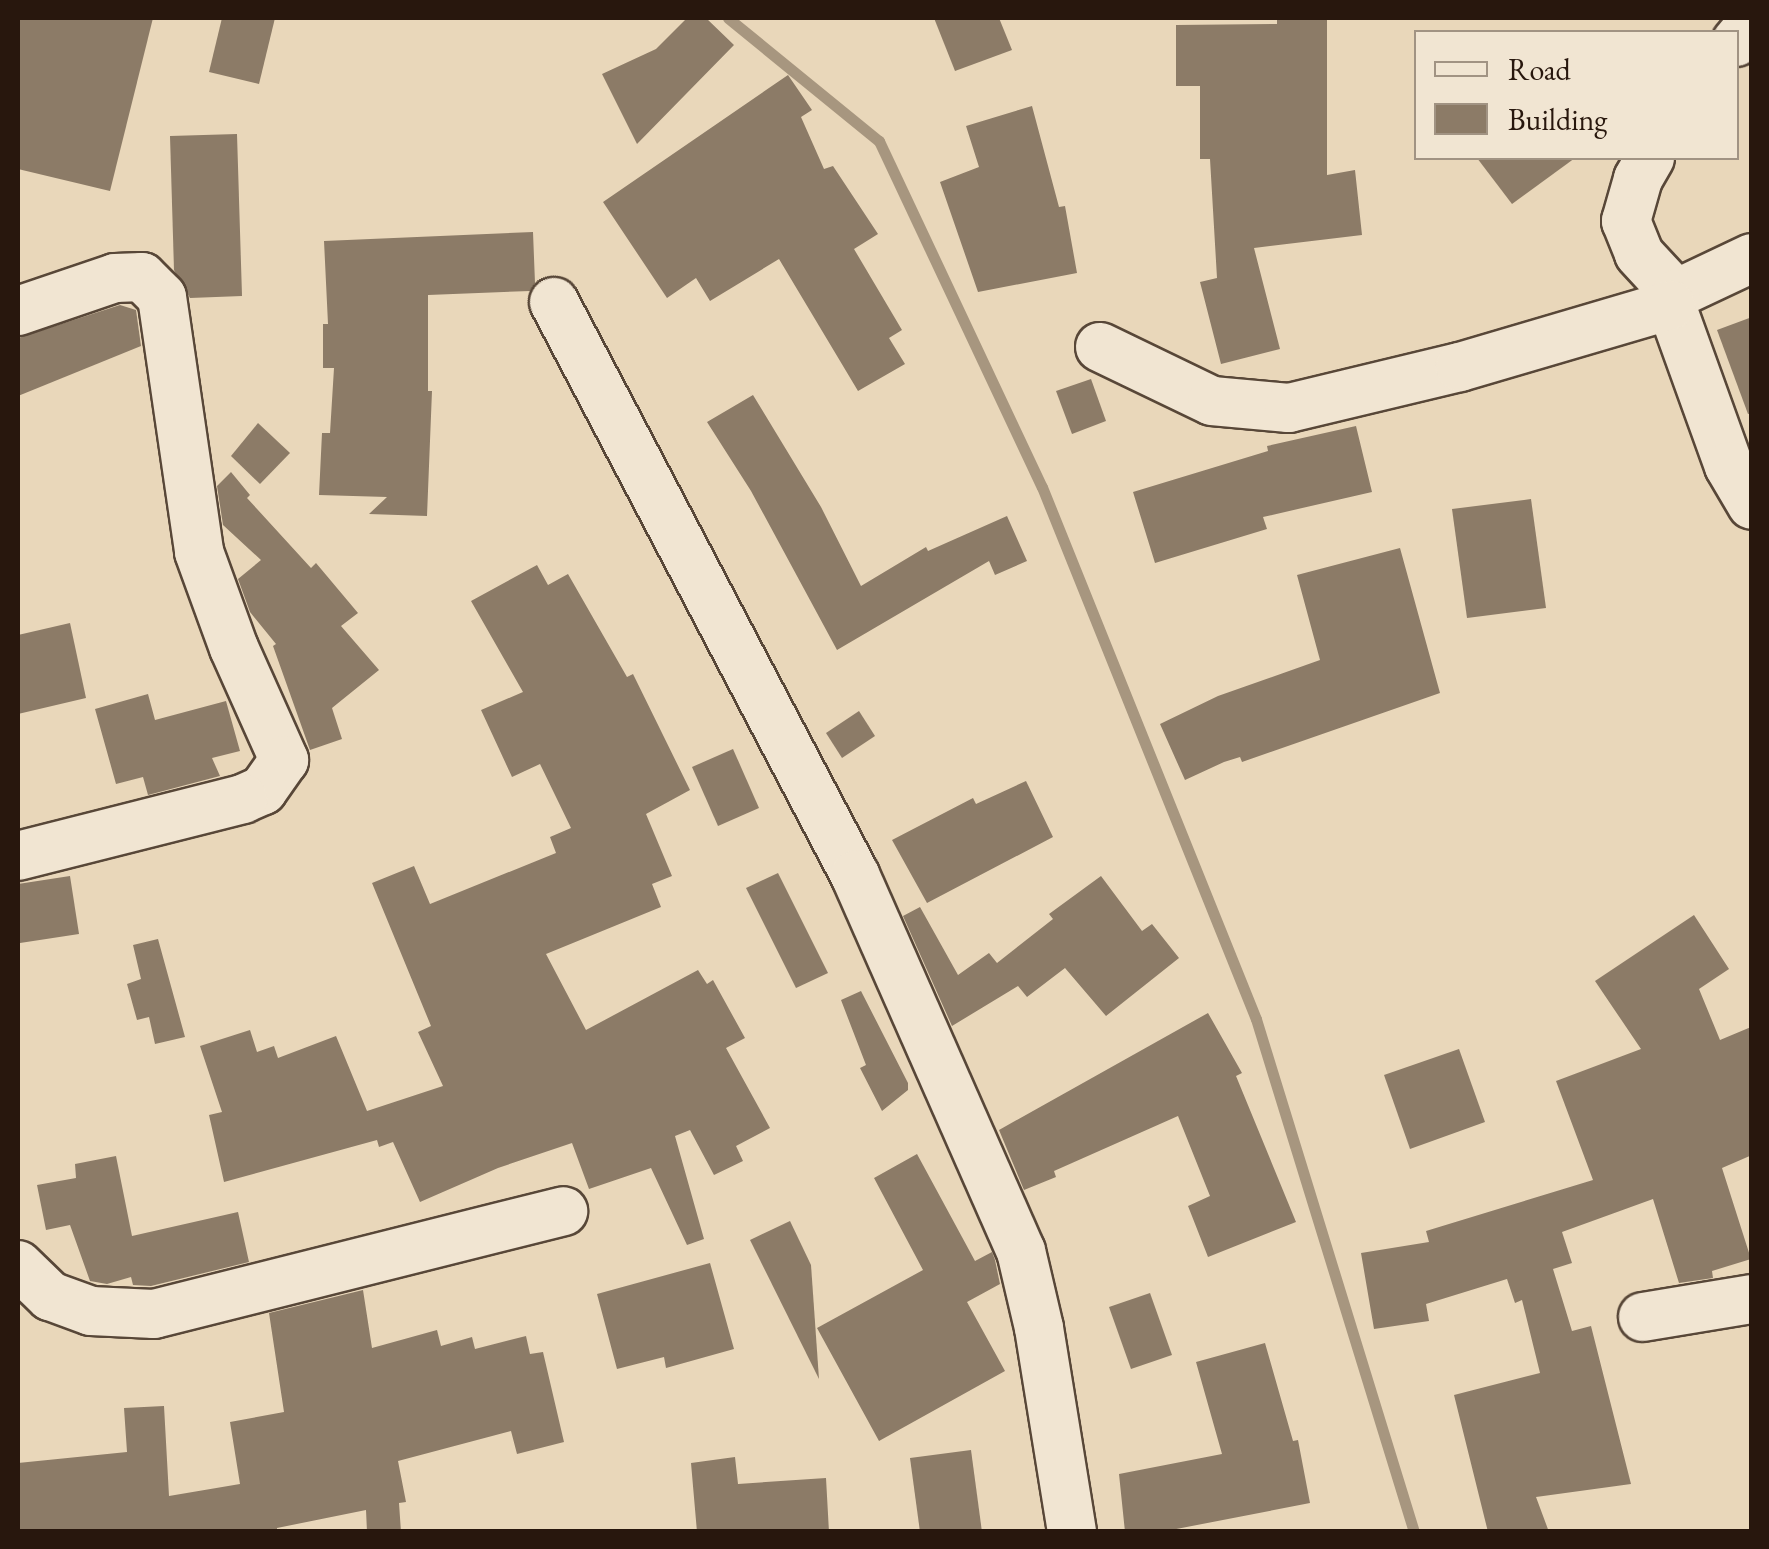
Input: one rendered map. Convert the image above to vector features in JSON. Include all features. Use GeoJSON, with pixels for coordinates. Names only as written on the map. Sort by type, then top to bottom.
{"type":"FeatureCollection","features":[{"type":"Feature","properties":{"kind":"street"},"geometry":{"type":"LineString","coordinates":[[1649,160],[1638,179],[1626,221],[1638,254],[1673,300],[1729,466],[1752,504]]}},
{"type":"Feature","properties":{"kind":"street"},"geometry":{"type":"LineString","coordinates":[[1100,347],[1212,401],[1289,408],[1460,367],[1673,300],[1752,258]]}},
{"type":"Feature","properties":{"kind":"street"},"geometry":{"type":"LineString","coordinates":[[18,311],[115,278],[142,277],[162,296],[199,552],[234,648],[284,760],[263,790],[243,800],[18,856]]}},
{"type":"Feature","properties":{"kind":"street"},"geometry":{"type":"LineString","coordinates":[[554,302],[854,875],[1021,1251],[1039,1328],[1072,1532]]}},
{"type":"Feature","properties":{"kind":"street"},"geometry":{"type":"LineString","coordinates":[[18,1265],[50,1296],[63,1301],[91,1311],[154,1314],[562,1211]]}},
{"type":"Feature","properties":{"kind":"street"},"geometry":{"type":"LineString","coordinates":[[1643,1317],[1752,1298]]}},
{"type":"Feature","properties":{"kind":"building"},"geometry":{"type":"Polygon","coordinates":[[[18,18],[153,18],[110,191],[18,169],[18,18]]]}},
{"type":"Feature","properties":{"kind":"building"},"geometry":{"type":"Polygon","coordinates":[[[222,18],[275,18],[259,84],[209,72],[222,18]]]}},
{"type":"Feature","properties":{"kind":"building"},"geometry":{"type":"Polygon","coordinates":[[[687,18],[706,18],[734,45],[637,144],[602,74],[656,49],[687,18]]]}},
{"type":"Feature","properties":{"kind":"building"},"geometry":{"type":"Polygon","coordinates":[[[934,18],[999,18],[1012,50],[955,71],[934,18]]]}},
{"type":"Feature","properties":{"kind":"building"},"geometry":{"type":"Polygon","coordinates":[[[1277,18],[1327,18],[1327,175],[1355,170],[1362,235],[1254,248],[1280,349],[1221,364],[1200,282],[1217,278],[1210,159],[1200,159],[1200,86],[1176,86],[1176,25],[1277,24],[1277,18]]]}},
{"type":"Feature","properties":{"kind":"building"},"geometry":{"type":"Polygon","coordinates":[[[788,75],[812,110],[801,117],[824,169],[833,166],[878,234],[854,249],[902,330],[889,338],[905,364],[858,391],[779,259],[710,301],[696,278],[667,298],[603,202],[788,75]]]}},
{"type":"Feature","properties":{"kind":"building"},"geometry":{"type":"Polygon","coordinates":[[[1032,106],[1059,207],[1065,206],[1077,273],[978,292],[940,182],[979,167],[966,126],[1032,106]]]}},
{"type":"Feature","properties":{"kind":"building"},"geometry":{"type":"Polygon","coordinates":[[[237,134],[242,296],[190,298],[174,270],[170,136],[237,134]]]}},
{"type":"Feature","properties":{"kind":"building"},"geometry":{"type":"Polygon","coordinates":[[[1479,160],[1572,160],[1512,204],[1479,160]]]}},
{"type":"Feature","properties":{"kind":"building"},"geometry":{"type":"Polygon","coordinates":[[[533,232],[535,283],[530,291],[428,295],[428,391],[432,391],[427,516],[369,514],[387,497],[319,495],[322,433],[330,433],[334,368],[323,368],[323,324],[328,324],[324,241],[533,232]]]}},
{"type":"Feature","properties":{"kind":"building"},"geometry":{"type":"Polygon","coordinates":[[[120,305],[136,310],[141,346],[18,396],[18,338],[120,305]]]}},
{"type":"Feature","properties":{"kind":"building"},"geometry":{"type":"Polygon","coordinates":[[[1752,317],[1752,413],[1748,414],[1717,330],[1752,317]]]}},
{"type":"Feature","properties":{"kind":"building"},"geometry":{"type":"Polygon","coordinates":[[[1091,379],[1106,421],[1072,434],[1056,391],[1091,379]]]}},
{"type":"Feature","properties":{"kind":"building"},"geometry":{"type":"Polygon","coordinates":[[[753,395],[821,507],[861,586],[926,547],[928,551],[1007,516],[1027,561],[995,575],[989,561],[837,650],[751,491],[707,422],[753,395]]]}},
{"type":"Feature","properties":{"kind":"building"},"geometry":{"type":"Polygon","coordinates":[[[258,423],[290,453],[260,484],[231,456],[258,423]]]}},
{"type":"Feature","properties":{"kind":"building"},"geometry":{"type":"Polygon","coordinates":[[[1356,426],[1372,492],[1263,517],[1267,529],[1155,563],[1133,492],[1268,451],[1267,446],[1356,426]]]}},
{"type":"Feature","properties":{"kind":"building"},"geometry":{"type":"Polygon","coordinates":[[[231,472],[250,495],[247,498],[311,568],[316,563],[358,613],[341,626],[379,670],[332,708],[342,739],[310,750],[273,646],[276,644],[250,612],[238,579],[261,560],[223,525],[217,486],[231,472]]]}},
{"type":"Feature","properties":{"kind":"building"},"geometry":{"type":"Polygon","coordinates":[[[1531,499],[1546,608],[1467,618],[1452,509],[1531,499]]]}},
{"type":"Feature","properties":{"kind":"building"},"geometry":{"type":"Polygon","coordinates":[[[1400,548],[1440,693],[1242,762],[1240,757],[1224,762],[1185,780],[1160,724],[1218,696],[1320,660],[1297,575],[1400,548]]]}},
{"type":"Feature","properties":{"kind":"building"},"geometry":{"type":"Polygon","coordinates":[[[537,565],[548,585],[568,574],[627,677],[633,674],[690,790],[646,814],[672,876],[652,884],[661,907],[546,954],[586,1030],[698,970],[707,984],[713,980],[745,1038],[726,1048],[770,1128],[736,1146],[743,1161],[714,1175],[690,1130],[675,1136],[704,1239],[687,1245],[651,1168],[589,1189],[572,1143],[498,1168],[420,1202],[393,1142],[379,1147],[377,1140],[224,1182],[209,1115],[222,1112],[200,1046],[250,1030],[257,1052],[274,1046],[278,1058],[336,1036],[367,1111],[443,1086],[418,1032],[431,1026],[372,883],[414,866],[430,904],[556,853],[550,837],[571,828],[540,764],[512,777],[481,710],[523,692],[471,601],[537,565]]]}},
{"type":"Feature","properties":{"kind":"building"},"geometry":{"type":"Polygon","coordinates":[[[70,623],[86,698],[18,714],[18,635],[70,623]]]}},
{"type":"Feature","properties":{"kind":"building"},"geometry":{"type":"Polygon","coordinates":[[[148,694],[155,720],[226,701],[240,751],[212,758],[220,776],[148,795],[143,777],[116,784],[95,709],[148,694]]]}},
{"type":"Feature","properties":{"kind":"building"},"geometry":{"type":"Polygon","coordinates":[[[859,711],[875,736],[842,758],[826,733],[859,711]]]}},
{"type":"Feature","properties":{"kind":"building"},"geometry":{"type":"Polygon","coordinates":[[[733,749],[759,808],[718,826],[692,767],[733,749]]]}},
{"type":"Feature","properties":{"kind":"building"},"geometry":{"type":"Polygon","coordinates":[[[1026,781],[1053,837],[927,903],[892,840],[973,798],[976,804],[1026,781]]]}},
{"type":"Feature","properties":{"kind":"building"},"geometry":{"type":"Polygon","coordinates":[[[778,873],[828,973],[796,988],[746,888],[778,873]]]}},
{"type":"Feature","properties":{"kind":"building"},"geometry":{"type":"Polygon","coordinates":[[[70,876],[79,934],[20,943],[18,884],[70,876]]]}},
{"type":"Feature","properties":{"kind":"building"},"geometry":{"type":"Polygon","coordinates":[[[1101,876],[1142,931],[1152,924],[1179,958],[1106,1016],[1065,968],[1027,997],[1018,986],[952,1026],[903,916],[920,907],[958,975],[989,953],[997,963],[1053,919],[1049,914],[1101,876]]]}},
{"type":"Feature","properties":{"kind":"building"},"geometry":{"type":"Polygon","coordinates":[[[1694,915],[1729,969],[1699,989],[1720,1040],[1751,1027],[1752,1155],[1722,1168],[1751,1259],[1712,1271],[1713,1278],[1679,1283],[1653,1199],[1562,1232],[1572,1263],[1553,1269],[1572,1331],[1591,1326],[1631,1484],[1536,1497],[1549,1532],[1488,1532],[1454,1395],[1540,1373],[1522,1300],[1515,1303],[1507,1279],[1426,1304],[1429,1321],[1374,1329],[1361,1253],[1429,1242],[1426,1231],[1593,1180],[1556,1081],[1641,1049],[1595,981],[1694,915]]]}},
{"type":"Feature","properties":{"kind":"building"},"geometry":{"type":"Polygon","coordinates":[[[158,939],[185,1037],[155,1044],[149,1017],[137,1020],[127,984],[141,979],[133,945],[158,939]]]}},
{"type":"Feature","properties":{"kind":"building"},"geometry":{"type":"Polygon","coordinates":[[[861,991],[908,1083],[908,1090],[882,1111],[860,1068],[866,1065],[841,1000],[861,991]]]}},
{"type":"Feature","properties":{"kind":"building"},"geometry":{"type":"Polygon","coordinates":[[[1208,1013],[1242,1073],[1236,1076],[1296,1222],[1208,1257],[1188,1206],[1210,1196],[1178,1116],[1054,1171],[1056,1177],[1024,1190],[999,1130],[1208,1013]]]}},
{"type":"Feature","properties":{"kind":"building"},"geometry":{"type":"Polygon","coordinates":[[[1459,1049],[1485,1122],[1410,1149],[1384,1075],[1459,1049]]]}},
{"type":"Feature","properties":{"kind":"building"},"geometry":{"type":"Polygon","coordinates":[[[917,1154],[975,1261],[992,1252],[1000,1284],[967,1302],[1005,1371],[879,1441],[817,1328],[923,1270],[874,1178],[917,1154]]]}},
{"type":"Feature","properties":{"kind":"building"},"geometry":{"type":"Polygon","coordinates":[[[116,1156],[132,1236],[238,1212],[249,1262],[151,1286],[133,1285],[131,1277],[107,1284],[90,1281],[70,1225],[46,1230],[37,1185],[76,1178],[75,1164],[116,1156]]]}},
{"type":"Feature","properties":{"kind":"building"},"geometry":{"type":"Polygon","coordinates":[[[790,1221],[811,1265],[819,1379],[750,1240],[790,1221]]]}},
{"type":"Feature","properties":{"kind":"building"},"geometry":{"type":"Polygon","coordinates":[[[710,1263],[734,1349],[666,1368],[664,1357],[617,1369],[597,1294],[710,1263]]]}},
{"type":"Feature","properties":{"kind":"building"},"geometry":{"type":"Polygon","coordinates":[[[363,1290],[372,1348],[437,1330],[441,1346],[472,1337],[475,1349],[526,1336],[530,1354],[543,1352],[564,1442],[517,1454],[511,1431],[398,1461],[406,1502],[399,1503],[401,1532],[367,1532],[366,1510],[277,1528],[277,1532],[18,1532],[18,1463],[127,1452],[124,1408],[164,1406],[169,1496],[240,1484],[230,1422],[284,1412],[269,1313],[363,1290]]]}},
{"type":"Feature","properties":{"kind":"building"},"geometry":{"type":"Polygon","coordinates":[[[1150,1293],[1172,1355],[1131,1369],[1109,1307],[1150,1293]]]}},
{"type":"Feature","properties":{"kind":"building"},"geometry":{"type":"Polygon","coordinates":[[[1265,1343],[1293,1441],[1298,1440],[1310,1503],[1161,1532],[1125,1532],[1119,1474],[1222,1454],[1196,1362],[1265,1343]]]}},
{"type":"Feature","properties":{"kind":"building"},"geometry":{"type":"Polygon","coordinates":[[[971,1450],[982,1532],[920,1532],[910,1458],[971,1450]]]}},
{"type":"Feature","properties":{"kind":"building"},"geometry":{"type":"Polygon","coordinates":[[[735,1457],[738,1484],[826,1478],[829,1532],[697,1532],[691,1463],[735,1457]]]}},
{"type":"Feature","properties":{"kind":"waterway"},"geometry":{"type":"LineString","coordinates":[[728,18],[879,141],[1042,487],[1256,1019],[1414,1532]]}}]}
